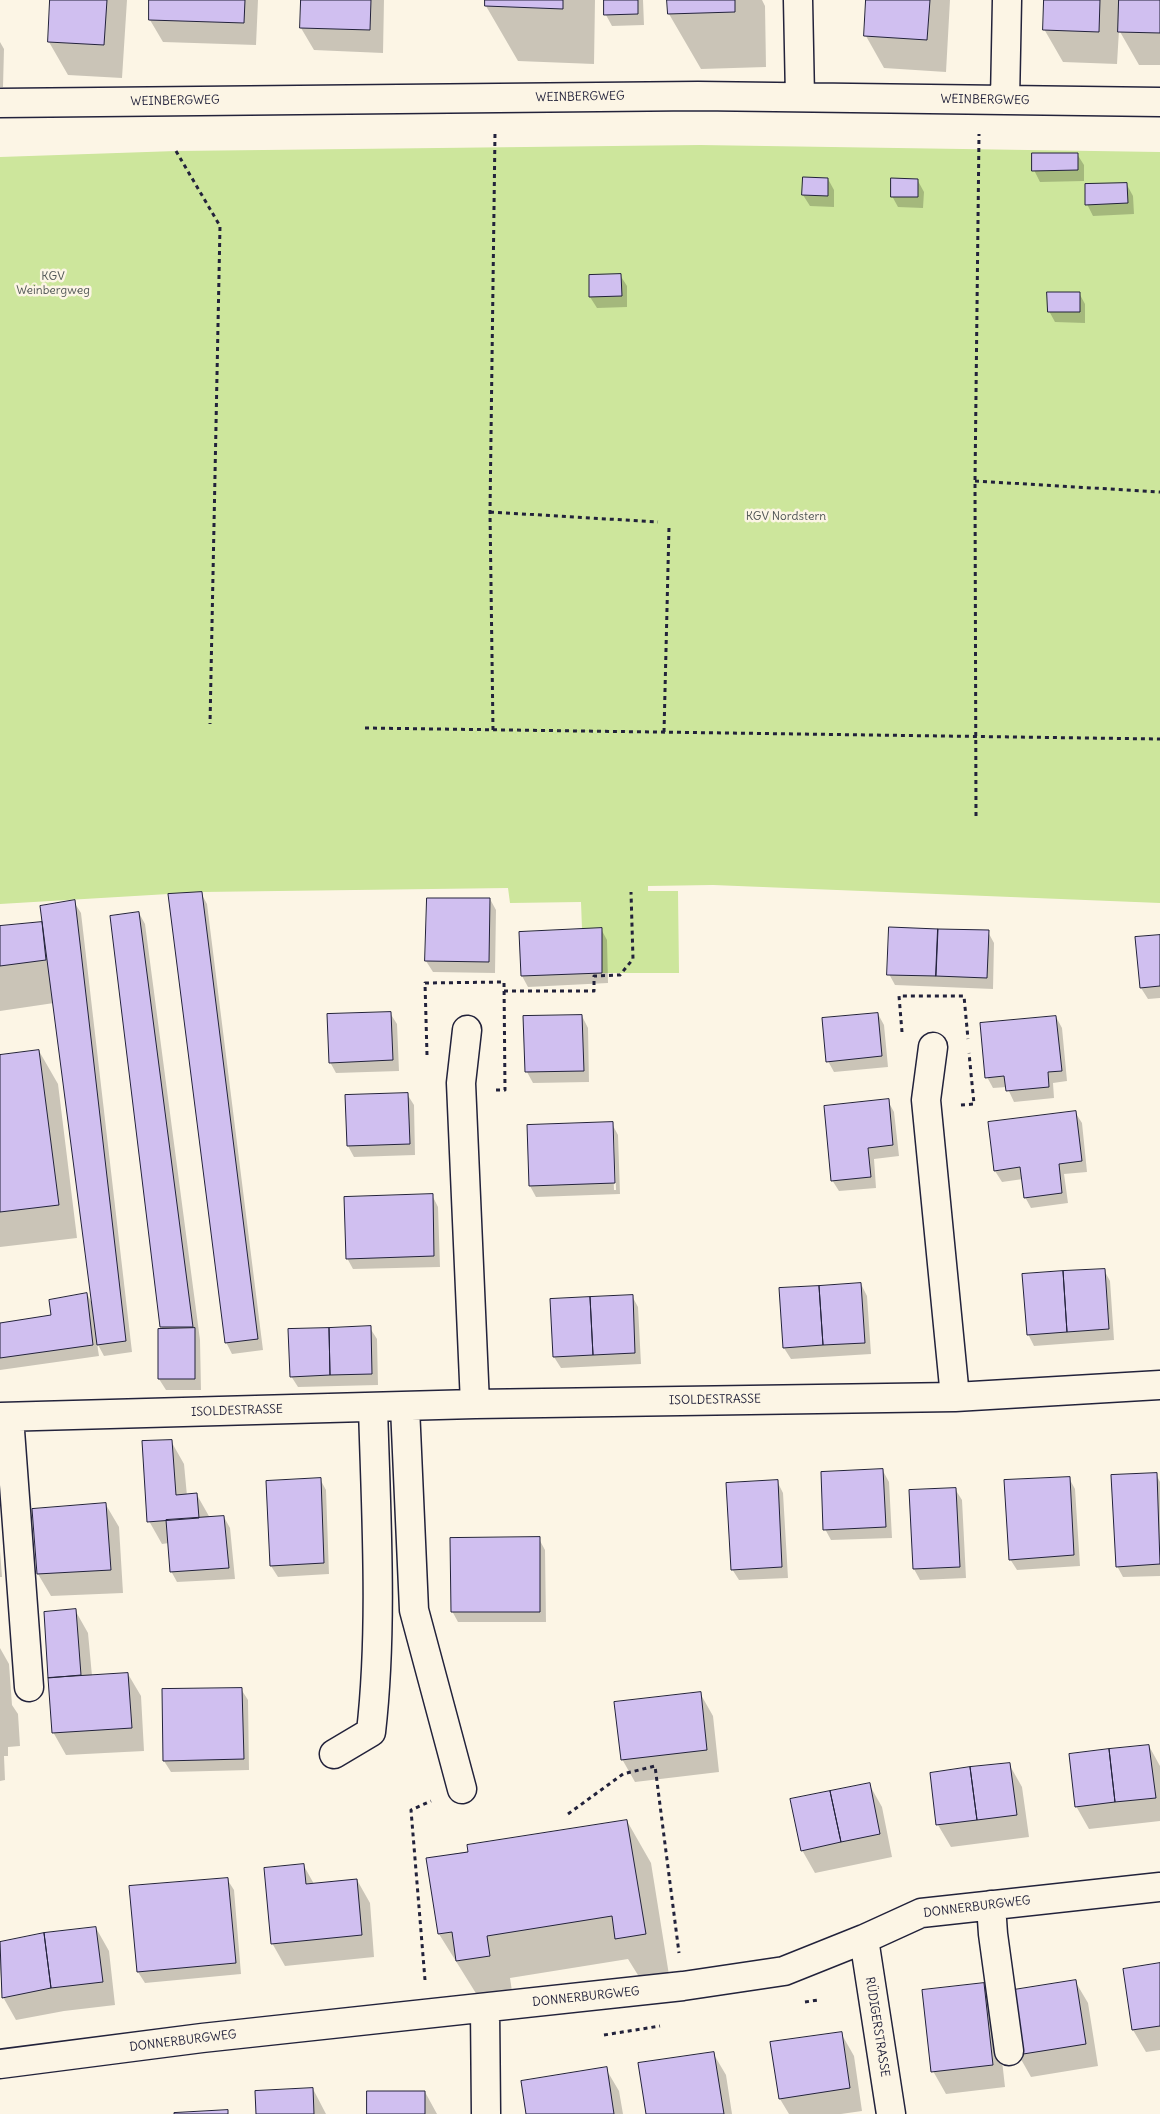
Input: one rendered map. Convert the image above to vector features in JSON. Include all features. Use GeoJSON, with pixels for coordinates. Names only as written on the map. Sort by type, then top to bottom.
{"type":"FeatureCollection","features":[{"type":"Feature","properties":{"kind":"street"},"geometry":{"type":"LineString","coordinates":[[798,0],[800,97]]}},
{"type":"Feature","properties":{"kind":"street"},"geometry":{"type":"LineString","coordinates":[[992,100],[1007,0]]}},
{"type":"Feature","properties":{"kind":"street","name":"WEINBERGWEG"},"geometry":{"type":"LineString","coordinates":[[0,103],[698,96],[1160,102]]}},
{"type":"Feature","properties":{"kind":"street"},"geometry":{"type":"LineString","coordinates":[[467,1030],[461,1083],[475,1404]]}},
{"type":"Feature","properties":{"kind":"street"},"geometry":{"type":"LineString","coordinates":[[933,1047],[926,1100],[955,1397]]}},
{"type":"Feature","properties":{"kind":"street","name":"ISOLDESTRASSE"},"geometry":{"type":"LineString","coordinates":[[4,1417],[475,1404],[955,1397],[1160,1384]]}},
{"type":"Feature","properties":{"kind":"street"},"geometry":{"type":"LineString","coordinates":[[334,1754],[371,1732],[375,1697],[377,1607],[373,1407]]}},
{"type":"Feature","properties":{"kind":"street"},"geometry":{"type":"LineString","coordinates":[[406,1407],[414,1610],[462,1789]]}},
{"type":"Feature","properties":{"kind":"street"},"geometry":{"type":"LineString","coordinates":[[4,1417],[29,1687]]}},
{"type":"Feature","properties":{"kind":"street","name":"DONNERBURGWEG"},"geometry":{"type":"LineString","coordinates":[[0,2064],[202,2038],[683,1986],[784,1971],[864,1940],[921,1913],[1160,1888]]}},
{"type":"Feature","properties":{"kind":"street"},"geometry":{"type":"LineString","coordinates":[[991,1905],[1008,2051]]}},
{"type":"Feature","properties":{"kind":"street","name":"RÜDIGERSTRASSE"},"geometry":{"type":"LineString","coordinates":[[864,1940],[891,2114]]}},
{"type":"Feature","properties":{"kind":"street"},"geometry":{"type":"LineString","coordinates":[[485,2008],[486,2114]]}},
{"type":"Feature","properties":{"kind":"path"},"geometry":{"type":"LineString","coordinates":[[493,730],[490,512],[495,98]]}},
{"type":"Feature","properties":{"kind":"path"},"geometry":{"type":"LineString","coordinates":[[976,816],[975,481],[992,100]]}},
{"type":"Feature","properties":{"kind":"path"},"geometry":{"type":"LineString","coordinates":[[176,151],[220,226],[210,724]]}},
{"type":"Feature","properties":{"kind":"path"},"geometry":{"type":"LineString","coordinates":[[975,481],[1160,492]]}},
{"type":"Feature","properties":{"kind":"path"},"geometry":{"type":"LineString","coordinates":[[490,512],[658,522]]}},
{"type":"Feature","properties":{"kind":"path"},"geometry":{"type":"LineString","coordinates":[[664,732],[669,527]]}},
{"type":"Feature","properties":{"kind":"path"},"geometry":{"type":"LineString","coordinates":[[365,728],[1160,739]]}},
{"type":"Feature","properties":{"kind":"path"},"geometry":{"type":"LineString","coordinates":[[504,992],[594,991],[594,976],[620,975],[633,959],[631,892]]}},
{"type":"Feature","properties":{"kind":"path"},"geometry":{"type":"LineString","coordinates":[[568,1814],[623,1774],[655,1766],[683,1986]]}},
{"type":"Feature","properties":{"kind":"path"},"geometry":{"type":"LineString","coordinates":[[411,1810],[426,1982]]}},
{"type":"Feature","properties":{"kind":"green space","name":"KGV Nordstern"},"geometry":{"type":"Polygon","coordinates":[[[700,145],[1160,152],[1160,903],[713,885],[648,886],[648,891],[678,891],[679,973],[602,973],[601,928],[582,929],[581,902],[510,903],[508,888],[202,892],[0,904],[0,157],[176,151],[700,145]]]}},
{"type":"Feature","properties":{"kind":"building"},"geometry":{"type":"Polygon","coordinates":[[[50,0],[107,0],[104,45],[48,42],[50,0]]]}},
{"type":"Feature","properties":{"kind":"building"},"geometry":{"type":"Polygon","coordinates":[[[149,0],[245,0],[244,23],[149,20],[149,0]]]}},
{"type":"Feature","properties":{"kind":"building"},"geometry":{"type":"Polygon","coordinates":[[[301,0],[371,0],[370,30],[300,28],[301,0]]]}},
{"type":"Feature","properties":{"kind":"building"},"geometry":{"type":"Polygon","coordinates":[[[485,0],[563,0],[563,9],[485,6],[485,0]]]}},
{"type":"Feature","properties":{"kind":"building"},"geometry":{"type":"Polygon","coordinates":[[[604,0],[638,0],[638,14],[604,15],[604,0]]]}},
{"type":"Feature","properties":{"kind":"building"},"geometry":{"type":"Polygon","coordinates":[[[667,0],[735,0],[735,12],[668,14],[667,0]]]}},
{"type":"Feature","properties":{"kind":"building"},"geometry":{"type":"Polygon","coordinates":[[[866,0],[930,0],[927,40],[864,36],[866,0]]]}},
{"type":"Feature","properties":{"kind":"building"},"geometry":{"type":"Polygon","coordinates":[[[1044,0],[1100,0],[1099,32],[1043,30],[1044,0]]]}},
{"type":"Feature","properties":{"kind":"building"},"geometry":{"type":"Polygon","coordinates":[[[1119,0],[1160,0],[1160,33],[1118,32],[1119,0]]]}},
{"type":"Feature","properties":{"kind":"building"},"geometry":{"type":"Polygon","coordinates":[[[1032,153],[1078,153],[1078,170],[1032,171],[1032,153]]]}},
{"type":"Feature","properties":{"kind":"building"},"geometry":{"type":"Polygon","coordinates":[[[803,177],[828,178],[828,196],[802,195],[803,177]]]}},
{"type":"Feature","properties":{"kind":"building"},"geometry":{"type":"Polygon","coordinates":[[[891,178],[918,179],[918,197],[891,197],[891,178]]]}},
{"type":"Feature","properties":{"kind":"building"},"geometry":{"type":"Polygon","coordinates":[[[1127,183],[1128,203],[1085,205],[1085,184],[1127,183]]]}},
{"type":"Feature","properties":{"kind":"building"},"geometry":{"type":"Polygon","coordinates":[[[621,274],[622,296],[589,297],[589,275],[621,274]]]}},
{"type":"Feature","properties":{"kind":"building"},"geometry":{"type":"Polygon","coordinates":[[[1047,292],[1080,292],[1080,312],[1048,312],[1047,292]]]}},
{"type":"Feature","properties":{"kind":"building"},"geometry":{"type":"Polygon","coordinates":[[[202,892],[258,1339],[225,1343],[168,894],[202,892]]]}},
{"type":"Feature","properties":{"kind":"building"},"geometry":{"type":"Polygon","coordinates":[[[427,898],[490,898],[489,962],[425,961],[427,898]]]}},
{"type":"Feature","properties":{"kind":"building"},"geometry":{"type":"Polygon","coordinates":[[[75,900],[126,1341],[97,1345],[40,906],[75,900]]]}},
{"type":"Feature","properties":{"kind":"building"},"geometry":{"type":"Polygon","coordinates":[[[139,912],[193,1327],[160,1327],[110,916],[139,912]]]}},
{"type":"Feature","properties":{"kind":"building"},"geometry":{"type":"Polygon","coordinates":[[[42,922],[46,960],[0,966],[0,926],[42,922]]]}},
{"type":"Feature","properties":{"kind":"building"},"geometry":{"type":"Polygon","coordinates":[[[889,927],[938,929],[936,976],[887,975],[889,927]]]}},
{"type":"Feature","properties":{"kind":"building"},"geometry":{"type":"Polygon","coordinates":[[[602,928],[602,973],[521,976],[519,932],[602,928]]]}},
{"type":"Feature","properties":{"kind":"building"},"geometry":{"type":"Polygon","coordinates":[[[938,929],[989,930],[987,978],[936,976],[938,929]]]}},
{"type":"Feature","properties":{"kind":"building"},"geometry":{"type":"Polygon","coordinates":[[[1160,935],[1160,986],[1140,988],[1135,937],[1160,935]]]}},
{"type":"Feature","properties":{"kind":"building"},"geometry":{"type":"Polygon","coordinates":[[[391,1012],[393,1060],[329,1063],[327,1014],[391,1012]]]}},
{"type":"Feature","properties":{"kind":"building"},"geometry":{"type":"Polygon","coordinates":[[[878,1013],[882,1056],[826,1062],[822,1018],[878,1013]]]}},
{"type":"Feature","properties":{"kind":"building"},"geometry":{"type":"Polygon","coordinates":[[[582,1015],[584,1071],[525,1072],[523,1016],[582,1015]]]}},
{"type":"Feature","properties":{"kind":"building"},"geometry":{"type":"Polygon","coordinates":[[[1056,1016],[1062,1071],[1048,1072],[1049,1087],[1006,1091],[1004,1076],[985,1078],[980,1023],[1056,1016]]]}},
{"type":"Feature","properties":{"kind":"building"},"geometry":{"type":"Polygon","coordinates":[[[39,1050],[59,1205],[0,1212],[0,1055],[39,1050]]]}},
{"type":"Feature","properties":{"kind":"building"},"geometry":{"type":"Polygon","coordinates":[[[408,1093],[410,1144],[347,1146],[345,1095],[408,1093]]]}},
{"type":"Feature","properties":{"kind":"building"},"geometry":{"type":"Polygon","coordinates":[[[889,1099],[893,1145],[868,1148],[871,1177],[831,1181],[824,1106],[889,1099]]]}},
{"type":"Feature","properties":{"kind":"building"},"geometry":{"type":"Polygon","coordinates":[[[1076,1111],[1082,1161],[1059,1164],[1062,1193],[1024,1198],[1020,1167],[994,1171],[988,1122],[1076,1111]]]}},
{"type":"Feature","properties":{"kind":"building"},"geometry":{"type":"Polygon","coordinates":[[[613,1122],[615,1183],[529,1186],[527,1125],[613,1122]]]}},
{"type":"Feature","properties":{"kind":"building"},"geometry":{"type":"Polygon","coordinates":[[[433,1194],[434,1256],[346,1259],[344,1197],[433,1194]]]}},
{"type":"Feature","properties":{"kind":"building"},"geometry":{"type":"Polygon","coordinates":[[[1105,1269],[1109,1329],[1067,1332],[1063,1271],[1105,1269]]]}},
{"type":"Feature","properties":{"kind":"building"},"geometry":{"type":"Polygon","coordinates":[[[1063,1271],[1067,1332],[1027,1335],[1022,1274],[1063,1271]]]}},
{"type":"Feature","properties":{"kind":"building"},"geometry":{"type":"Polygon","coordinates":[[[861,1283],[865,1343],[823,1345],[819,1286],[861,1283]]]}},
{"type":"Feature","properties":{"kind":"building"},"geometry":{"type":"Polygon","coordinates":[[[819,1286],[823,1345],[783,1348],[779,1288],[819,1286]]]}},
{"type":"Feature","properties":{"kind":"building"},"geometry":{"type":"Polygon","coordinates":[[[87,1293],[93,1345],[0,1358],[0,1323],[51,1315],[49,1300],[87,1293]]]}},
{"type":"Feature","properties":{"kind":"building"},"geometry":{"type":"Polygon","coordinates":[[[633,1295],[635,1353],[593,1355],[590,1297],[633,1295]]]}},
{"type":"Feature","properties":{"kind":"building"},"geometry":{"type":"Polygon","coordinates":[[[590,1297],[593,1355],[553,1357],[550,1299],[590,1297]]]}},
{"type":"Feature","properties":{"kind":"building"},"geometry":{"type":"Polygon","coordinates":[[[371,1326],[372,1374],[330,1375],[329,1328],[371,1326]]]}},
{"type":"Feature","properties":{"kind":"building"},"geometry":{"type":"Polygon","coordinates":[[[195,1328],[195,1379],[158,1379],[158,1329],[195,1328]]]}},
{"type":"Feature","properties":{"kind":"building"},"geometry":{"type":"Polygon","coordinates":[[[329,1328],[330,1375],[290,1377],[288,1329],[329,1328]]]}},
{"type":"Feature","properties":{"kind":"building"},"geometry":{"type":"Polygon","coordinates":[[[172,1440],[176,1495],[197,1493],[199,1518],[147,1522],[142,1441],[172,1440]]]}},
{"type":"Feature","properties":{"kind":"building"},"geometry":{"type":"Polygon","coordinates":[[[883,1469],[886,1527],[823,1530],[821,1472],[883,1469]]]}},
{"type":"Feature","properties":{"kind":"building"},"geometry":{"type":"Polygon","coordinates":[[[1157,1473],[1160,1564],[1116,1567],[1111,1475],[1157,1473]]]}},
{"type":"Feature","properties":{"kind":"building"},"geometry":{"type":"Polygon","coordinates":[[[1070,1477],[1074,1555],[1009,1560],[1004,1480],[1070,1477]]]}},
{"type":"Feature","properties":{"kind":"building"},"geometry":{"type":"Polygon","coordinates":[[[321,1478],[324,1563],[270,1566],[266,1481],[321,1478]]]}},
{"type":"Feature","properties":{"kind":"building"},"geometry":{"type":"Polygon","coordinates":[[[778,1480],[782,1567],[731,1570],[726,1483],[778,1480]]]}},
{"type":"Feature","properties":{"kind":"building"},"geometry":{"type":"Polygon","coordinates":[[[956,1488],[960,1567],[913,1569],[909,1490],[956,1488]]]}},
{"type":"Feature","properties":{"kind":"building"},"geometry":{"type":"Polygon","coordinates":[[[106,1503],[111,1570],[37,1574],[32,1509],[106,1503]]]}},
{"type":"Feature","properties":{"kind":"building"},"geometry":{"type":"Polygon","coordinates":[[[224,1516],[229,1568],[170,1572],[166,1520],[224,1516]]]}},
{"type":"Feature","properties":{"kind":"building"},"geometry":{"type":"Polygon","coordinates":[[[540,1537],[540,1612],[451,1612],[450,1538],[540,1537]]]}},
{"type":"Feature","properties":{"kind":"building"},"geometry":{"type":"Polygon","coordinates":[[[76,1609],[81,1675],[48,1678],[44,1612],[76,1609]]]}},
{"type":"Feature","properties":{"kind":"building"},"geometry":{"type":"Polygon","coordinates":[[[128,1673],[132,1728],[52,1733],[48,1678],[128,1673]]]}},
{"type":"Feature","properties":{"kind":"building"},"geometry":{"type":"Polygon","coordinates":[[[242,1688],[244,1759],[163,1761],[162,1689],[242,1688]]]}},
{"type":"Feature","properties":{"kind":"building"},"geometry":{"type":"Polygon","coordinates":[[[701,1692],[707,1750],[621,1760],[614,1702],[701,1692]]]}},
{"type":"Feature","properties":{"kind":"building"},"geometry":{"type":"Polygon","coordinates":[[[1149,1745],[1156,1798],[1115,1802],[1109,1749],[1149,1745]]]}},
{"type":"Feature","properties":{"kind":"building"},"geometry":{"type":"Polygon","coordinates":[[[1109,1749],[1115,1802],[1075,1807],[1069,1754],[1109,1749]]]}},
{"type":"Feature","properties":{"kind":"building"},"geometry":{"type":"Polygon","coordinates":[[[1010,1763],[1017,1815],[977,1820],[970,1767],[1010,1763]]]}},
{"type":"Feature","properties":{"kind":"building"},"geometry":{"type":"Polygon","coordinates":[[[970,1767],[977,1820],[936,1825],[930,1773],[970,1767]]]}},
{"type":"Feature","properties":{"kind":"building"},"geometry":{"type":"Polygon","coordinates":[[[870,1783],[880,1834],[841,1842],[830,1791],[870,1783]]]}},
{"type":"Feature","properties":{"kind":"building"},"geometry":{"type":"Polygon","coordinates":[[[830,1791],[841,1842],[801,1851],[790,1799],[830,1791]]]}},
{"type":"Feature","properties":{"kind":"building"},"geometry":{"type":"Polygon","coordinates":[[[627,1820],[646,1934],[615,1939],[612,1916],[487,1936],[490,1956],[456,1961],[452,1932],[438,1934],[426,1858],[468,1852],[467,1845],[627,1820]]]}},
{"type":"Feature","properties":{"kind":"building"},"geometry":{"type":"Polygon","coordinates":[[[304,1864],[306,1884],[357,1879],[362,1935],[271,1944],[264,1868],[304,1864]]]}},
{"type":"Feature","properties":{"kind":"building"},"geometry":{"type":"Polygon","coordinates":[[[228,1878],[236,1963],[137,1972],[129,1886],[228,1878]]]}},
{"type":"Feature","properties":{"kind":"building"},"geometry":{"type":"Polygon","coordinates":[[[96,1927],[103,1982],[51,1988],[44,1933],[96,1927]]]}},
{"type":"Feature","properties":{"kind":"building"},"geometry":{"type":"Polygon","coordinates":[[[44,1933],[51,1988],[2,1998],[0,1942],[44,1933]]]}},
{"type":"Feature","properties":{"kind":"building"},"geometry":{"type":"Polygon","coordinates":[[[1160,1963],[1160,2026],[1132,2030],[1123,1969],[1160,1963]]]}},
{"type":"Feature","properties":{"kind":"building"},"geometry":{"type":"Polygon","coordinates":[[[1076,1980],[1086,2044],[1017,2055],[1007,1991],[1076,1980]]]}},
{"type":"Feature","properties":{"kind":"building"},"geometry":{"type":"Polygon","coordinates":[[[984,1983],[993,2065],[931,2072],[922,1990],[984,1983]]]}},
{"type":"Feature","properties":{"kind":"building"},"geometry":{"type":"Polygon","coordinates":[[[842,2032],[850,2088],[779,2099],[770,2042],[842,2032]]]}},
{"type":"Feature","properties":{"kind":"building"},"geometry":{"type":"Polygon","coordinates":[[[714,2052],[724,2114],[646,2114],[638,2063],[714,2052]]]}},
{"type":"Feature","properties":{"kind":"building"},"geometry":{"type":"Polygon","coordinates":[[[607,2067],[614,2114],[526,2114],[521,2081],[607,2067]]]}},
{"type":"Feature","properties":{"kind":"building"},"geometry":{"type":"Polygon","coordinates":[[[313,2088],[314,2114],[256,2114],[255,2091],[313,2088]]]}},
{"type":"Feature","properties":{"kind":"building"},"geometry":{"type":"Polygon","coordinates":[[[367,2091],[425,2091],[425,2114],[367,2114],[367,2091]]]}},
{"type":"Feature","properties":{"kind":"building"},"geometry":{"type":"Polygon","coordinates":[[[228,2110],[228,2114],[174,2114],[174,2113],[228,2110]]]}},
{"type":"Feature","properties":{"kind":"park label","name":"KGV Weinbergweg"},"geometry":{"type":"Point","coordinates":[53,284]}}]}
